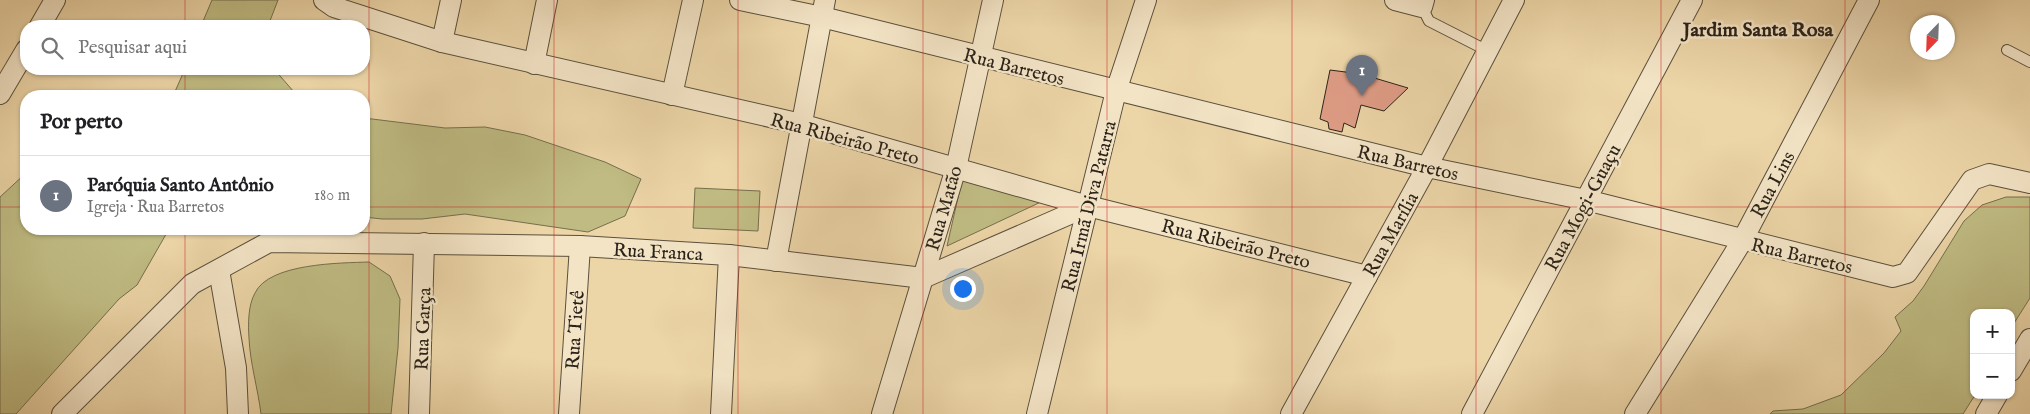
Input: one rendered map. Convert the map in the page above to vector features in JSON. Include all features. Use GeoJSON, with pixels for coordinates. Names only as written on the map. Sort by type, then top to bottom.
{"type":"FeatureCollection","features":[{"type":"Feature","properties":{"kind":"street"},"geometry":{"type":"LineString","coordinates":[[43,20],[54,0]]}},
{"type":"Feature","properties":{"kind":"street"},"geometry":{"type":"LineString","coordinates":[[442,42],[451,0]]}},
{"type":"Feature","properties":{"kind":"street"},"geometry":{"type":"LineString","coordinates":[[534,64],[547,0]]}},
{"type":"Feature","properties":{"kind":"street"},"geometry":{"type":"LineString","coordinates":[[672,96],[694,0]]}},
{"type":"Feature","properties":{"kind":"street","name":"Rua Barretos"},"geometry":{"type":"LineString","coordinates":[[740,0],[823,9],[979,58],[1427,167],[1586,200],[1742,241],[1893,277],[1907,272],[1972,180],[1989,174],[2030,183]]}},
{"type":"Feature","properties":{"kind":"street","name":"Rua Matão"},"geometry":{"type":"LineString","coordinates":[[882,414],[956,168],[993,0]]}},
{"type":"Feature","properties":{"kind":"street","name":"Rua Irmã Diva Patarra"},"geometry":{"type":"LineString","coordinates":[[1037,414],[1116,91],[1146,0]]}},
{"type":"Feature","properties":{"kind":"street"},"geometry":{"type":"LineString","coordinates":[[1395,0],[1423,4]]}},
{"type":"Feature","properties":{"kind":"street","name":"Rua Marília"},"geometry":{"type":"LineString","coordinates":[[1291,414],[1427,167],[1486,50],[1514,0]]}},
{"type":"Feature","properties":{"kind":"street","name":"Rua Mogi-Guaçu"},"geometry":{"type":"LineString","coordinates":[[1472,414],[1692,0]]}},
{"type":"Feature","properties":{"kind":"street","name":"Rua Lins"},"geometry":{"type":"LineString","coordinates":[[1635,414],[1742,241],[1869,0]]}},
{"type":"Feature","properties":{"kind":"street","name":"Rua Ribeirão Preto"},"geometry":{"type":"LineString","coordinates":[[332,2],[442,42],[801,124],[1088,206],[1367,276]]}},
{"type":"Feature","properties":{"kind":"street"},"geometry":{"type":"LineString","coordinates":[[776,261],[823,9]]}},
{"type":"Feature","properties":{"kind":"street"},"geometry":{"type":"LineString","coordinates":[[0,94],[20,60]]}},
{"type":"Feature","properties":{"kind":"street"},"geometry":{"type":"LineString","coordinates":[[922,278],[1088,206]]}},
{"type":"Feature","properties":{"kind":"street","name":"Rua Franca"},"geometry":{"type":"LineString","coordinates":[[62,414],[192,284],[269,242],[580,246],[729,255],[922,278]]}},
{"type":"Feature","properties":{"kind":"street","name":"Rua Garça"},"geometry":{"type":"LineString","coordinates":[[419,414],[424,243]]}},
{"type":"Feature","properties":{"kind":"street","name":"Rua Tietê"},"geometry":{"type":"LineString","coordinates":[[569,414],[580,246]]}},
{"type":"Feature","properties":{"kind":"street"},"geometry":{"type":"LineString","coordinates":[[721,414],[729,255]]}},
{"type":"Feature","properties":{"kind":"street"},"geometry":{"type":"LineString","coordinates":[[219,270],[236,368],[238,414]]}},
{"type":"Feature","properties":{"kind":"street"},"geometry":{"type":"LineString","coordinates":[[2015,364],[2030,339]]}},
{"type":"Feature","properties":{"kind":"street"},"geometry":{"type":"LineString","coordinates":[[1986,414],[1995,399]]}},
{"type":"Feature","properties":{"kind":"lane"},"geometry":{"type":"LineString","coordinates":[[1423,4],[1428,21],[1486,50]]}},
{"type":"Feature","properties":{"kind":"lane"},"geometry":{"type":"LineString","coordinates":[[2007,50],[2030,62]]}},
{"type":"Feature","properties":{"kind":"shaded area"},"geometry":{"type":"Polygon","coordinates":[[[212,0],[278,0],[270,20],[204,20],[212,0]]]}},
{"type":"Feature","properties":{"kind":"shaded area"},"geometry":{"type":"Polygon","coordinates":[[[182,75],[279,75],[292,90],[176,90],[182,75]]]}},
{"type":"Feature","properties":{"kind":"shaded area"},"geometry":{"type":"Polygon","coordinates":[[[370,119],[445,128],[485,127],[525,135],[605,162],[641,179],[625,216],[588,232],[465,214],[422,219],[370,218],[370,119]]]}},
{"type":"Feature","properties":{"kind":"shaded area"},"geometry":{"type":"Polygon","coordinates":[[[20,179],[20,235],[166,235],[137,285],[119,299],[16,414],[0,414],[0,197],[20,179]]]}},
{"type":"Feature","properties":{"kind":"shaded area"},"geometry":{"type":"Polygon","coordinates":[[[962,180],[1043,201],[947,246],[962,180]]]}},
{"type":"Feature","properties":{"kind":"shaded area"},"geometry":{"type":"Polygon","coordinates":[[[695,188],[760,191],[758,231],[693,228],[695,188]]]}},
{"type":"Feature","properties":{"kind":"shaded area"},"geometry":{"type":"Polygon","coordinates":[[[2006,197],[2030,197],[2030,298],[2015,322],[2015,309],[1970,309],[1970,399],[1972,399],[1963,414],[1770,414],[1773,411],[1803,409],[1841,395],[1884,353],[1901,331],[1895,317],[1913,301],[1924,286],[1964,221],[1982,205],[2006,197]]]}},
{"type":"Feature","properties":{"kind":"shaded area"},"geometry":{"type":"Polygon","coordinates":[[[369,262],[390,276],[400,299],[398,348],[391,414],[261,414],[251,357],[249,333],[250,309],[255,293],[263,283],[290,270],[324,264],[369,262]]]}},
{"type":"Feature","properties":{"kind":"building"},"geometry":{"type":"Polygon","coordinates":[[[1330,70],[1361,74],[1408,88],[1384,111],[1361,105],[1355,128],[1344,123],[1342,132],[1329,129],[1328,122],[1320,119],[1330,70]]]}},
{"type":"Feature","properties":{"kind":"place","name":"Paróquia Santo Antônio"},"geometry":{"type":"Point","coordinates":[1362,96]}},
{"type":"Feature","properties":{"kind":"district","name":"Jardim Santa Rosa"},"geometry":{"type":"Point","coordinates":[1758,29]}}]}
